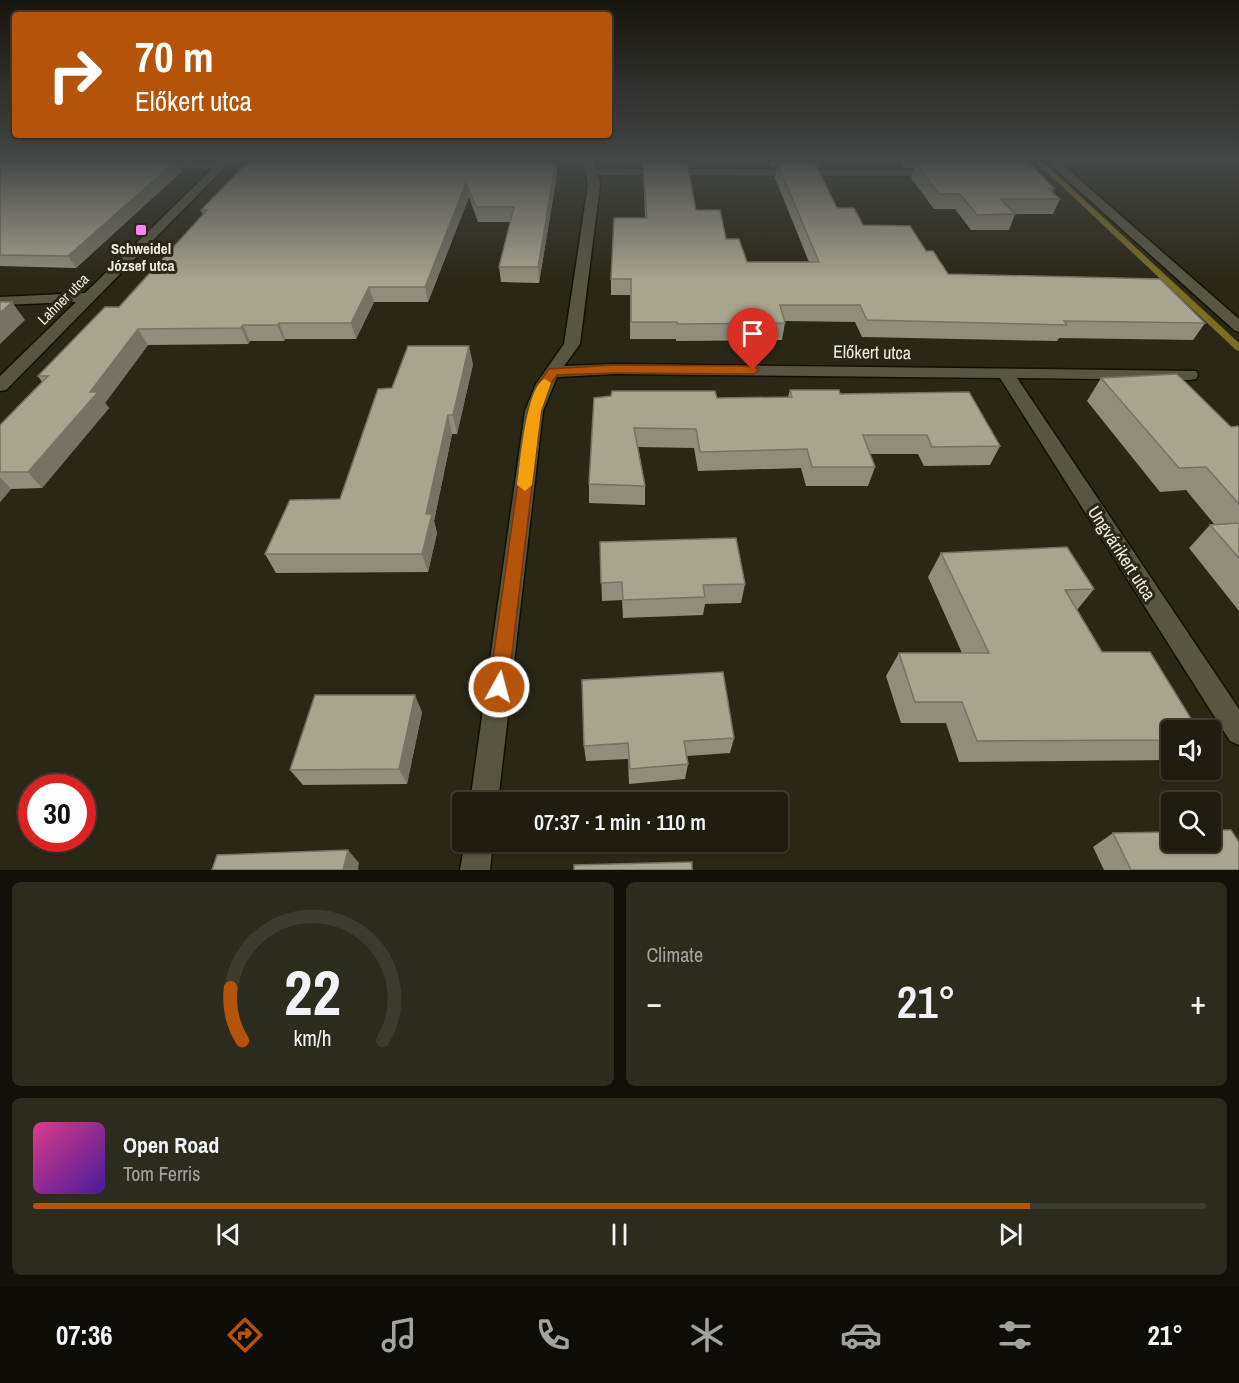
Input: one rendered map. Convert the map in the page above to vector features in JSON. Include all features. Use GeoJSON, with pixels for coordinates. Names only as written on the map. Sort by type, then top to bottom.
{"type":"FeatureCollection","features":[{"type":"Feature","properties":{"kind":"street","name":"Lahner utca"},"geometry":{"type":"LineString","coordinates":[[0,386],[187,200]]}},
{"type":"Feature","properties":{"kind":"street"},"geometry":{"type":"LineString","coordinates":[[485,792],[534,411],[544,384],[572,344],[592,200]]}},
{"type":"Feature","properties":{"kind":"street"},"geometry":{"type":"LineString","coordinates":[[1095,200],[1239,327]]}},
{"type":"Feature","properties":{"kind":"street"},"geometry":{"type":"LineString","coordinates":[[0,301],[88,297]]}},
{"type":"Feature","properties":{"kind":"street","name":"Előkert utca"},"geometry":{"type":"LineString","coordinates":[[554,372],[615,369],[1190,375]]}},
{"type":"Feature","properties":{"kind":"street","name":"Ungvárikert utca"},"geometry":{"type":"LineString","coordinates":[[1006,374],[1239,732]]}},
{"type":"Feature","properties":{"kind":"street"},"geometry":{"type":"LineString","coordinates":[[475,870],[478,852]]}},
{"type":"Feature","properties":{"kind":"building"},"geometry":{"type":"Polygon","coordinates":[[[0,200],[132,200],[68,256],[0,255],[0,200]]]}},
{"type":"Feature","properties":{"kind":"building"},"geometry":{"type":"Polygon","coordinates":[[[211,200],[459,200],[425,287],[369,287],[351,323],[279,323],[277,325],[243,325],[241,328],[138,329],[90,392],[98,392],[28,472],[0,472],[0,425],[48,376],[38,376],[105,307],[119,307],[207,210],[201,210],[211,200]]]}},
{"type":"Feature","properties":{"kind":"building"},"geometry":{"type":"Polygon","coordinates":[[[473,200],[549,200],[538,267],[499,267],[514,207],[476,207],[473,200]]]}},
{"type":"Feature","properties":{"kind":"building"},"geometry":{"type":"Polygon","coordinates":[[[646,200],[694,200],[696,210],[720,210],[726,239],[739,239],[747,262],[819,262],[793,200],[833,200],[837,208],[854,208],[863,225],[910,226],[926,251],[933,251],[948,274],[1160,279],[1205,323],[1064,321],[1067,325],[867,320],[860,305],[780,305],[785,323],[631,322],[631,279],[611,279],[614,218],[647,218],[646,200]]]}},
{"type":"Feature","properties":{"kind":"building"},"geometry":{"type":"Polygon","coordinates":[[[965,200],[1002,200],[1015,214],[977,215],[965,200]]]}},
{"type":"Feature","properties":{"kind":"building"},"geometry":{"type":"Polygon","coordinates":[[[0,302],[12,302],[0,313],[0,302]]]}},
{"type":"Feature","properties":{"kind":"building"},"geometry":{"type":"Polygon","coordinates":[[[408,346],[469,346],[453,415],[448,415],[426,514],[432,514],[422,554],[265,554],[290,500],[340,499],[378,389],[392,388],[408,346]]]}},
{"type":"Feature","properties":{"kind":"building"},"geometry":{"type":"Polygon","coordinates":[[[1177,374],[1231,427],[1239,426],[1239,504],[1206,467],[1179,468],[1101,378],[1177,374]]]}},
{"type":"Feature","properties":{"kind":"building"},"geometry":{"type":"Polygon","coordinates":[[[790,390],[839,390],[840,394],[969,392],[1000,446],[932,447],[927,435],[863,435],[875,467],[812,467],[807,449],[700,452],[696,429],[634,428],[645,486],[589,484],[594,398],[611,396],[612,391],[715,391],[717,398],[792,397],[790,390]]]}},
{"type":"Feature","properties":{"kind":"building"},"geometry":{"type":"Polygon","coordinates":[[[1239,523],[1239,558],[1210,525],[1239,523]]]}},
{"type":"Feature","properties":{"kind":"building"},"geometry":{"type":"Polygon","coordinates":[[[736,538],[745,584],[703,585],[705,597],[623,600],[622,582],[601,583],[600,542],[736,538]]]}},
{"type":"Feature","properties":{"kind":"building"},"geometry":{"type":"Polygon","coordinates":[[[1067,547],[1094,589],[1065,590],[1102,652],[1150,652],[1192,720],[1161,720],[1161,740],[977,741],[962,702],[915,702],[899,653],[989,653],[941,553],[1067,547]]]}},
{"type":"Feature","properties":{"kind":"building"},"geometry":{"type":"Polygon","coordinates":[[[723,672],[734,738],[684,741],[688,764],[630,769],[628,743],[584,746],[582,680],[723,672]]]}},
{"type":"Feature","properties":{"kind":"building"},"geometry":{"type":"Polygon","coordinates":[[[315,695],[415,695],[399,769],[290,770],[315,695]]]}},
{"type":"Feature","properties":{"kind":"building"},"geometry":{"type":"Polygon","coordinates":[[[1221,830],[1231,830],[1239,842],[1239,870],[1131,870],[1113,833],[1161,832],[1161,852],[1221,852],[1221,830]]]}},
{"type":"Feature","properties":{"kind":"building"},"geometry":{"type":"Polygon","coordinates":[[[348,850],[343,870],[212,870],[217,855],[348,850]]]}},
{"type":"Feature","properties":{"kind":"building"},"geometry":{"type":"Polygon","coordinates":[[[692,862],[692,870],[574,870],[574,865],[692,862]]]}},
{"type":"Feature","properties":{"kind":"waterway"},"geometry":{"type":"LineString","coordinates":[[1080,200],[1239,348]]}},
{"type":"Feature","properties":{"kind":"slow traffic"},"geometry":{"type":"LineString","coordinates":[[525,485],[534,411],[545,383]]}},
{"type":"Feature","properties":{"kind":"place","name":"Schweidel József utca"},"geometry":{"type":"Point","coordinates":[141,230]}},
{"type":"Feature","properties":{"kind":"route"},"geometry":{"type":"LineString","coordinates":[[499,687],[534,411],[544,384],[554,372],[596,369],[753,370]]}}]}
